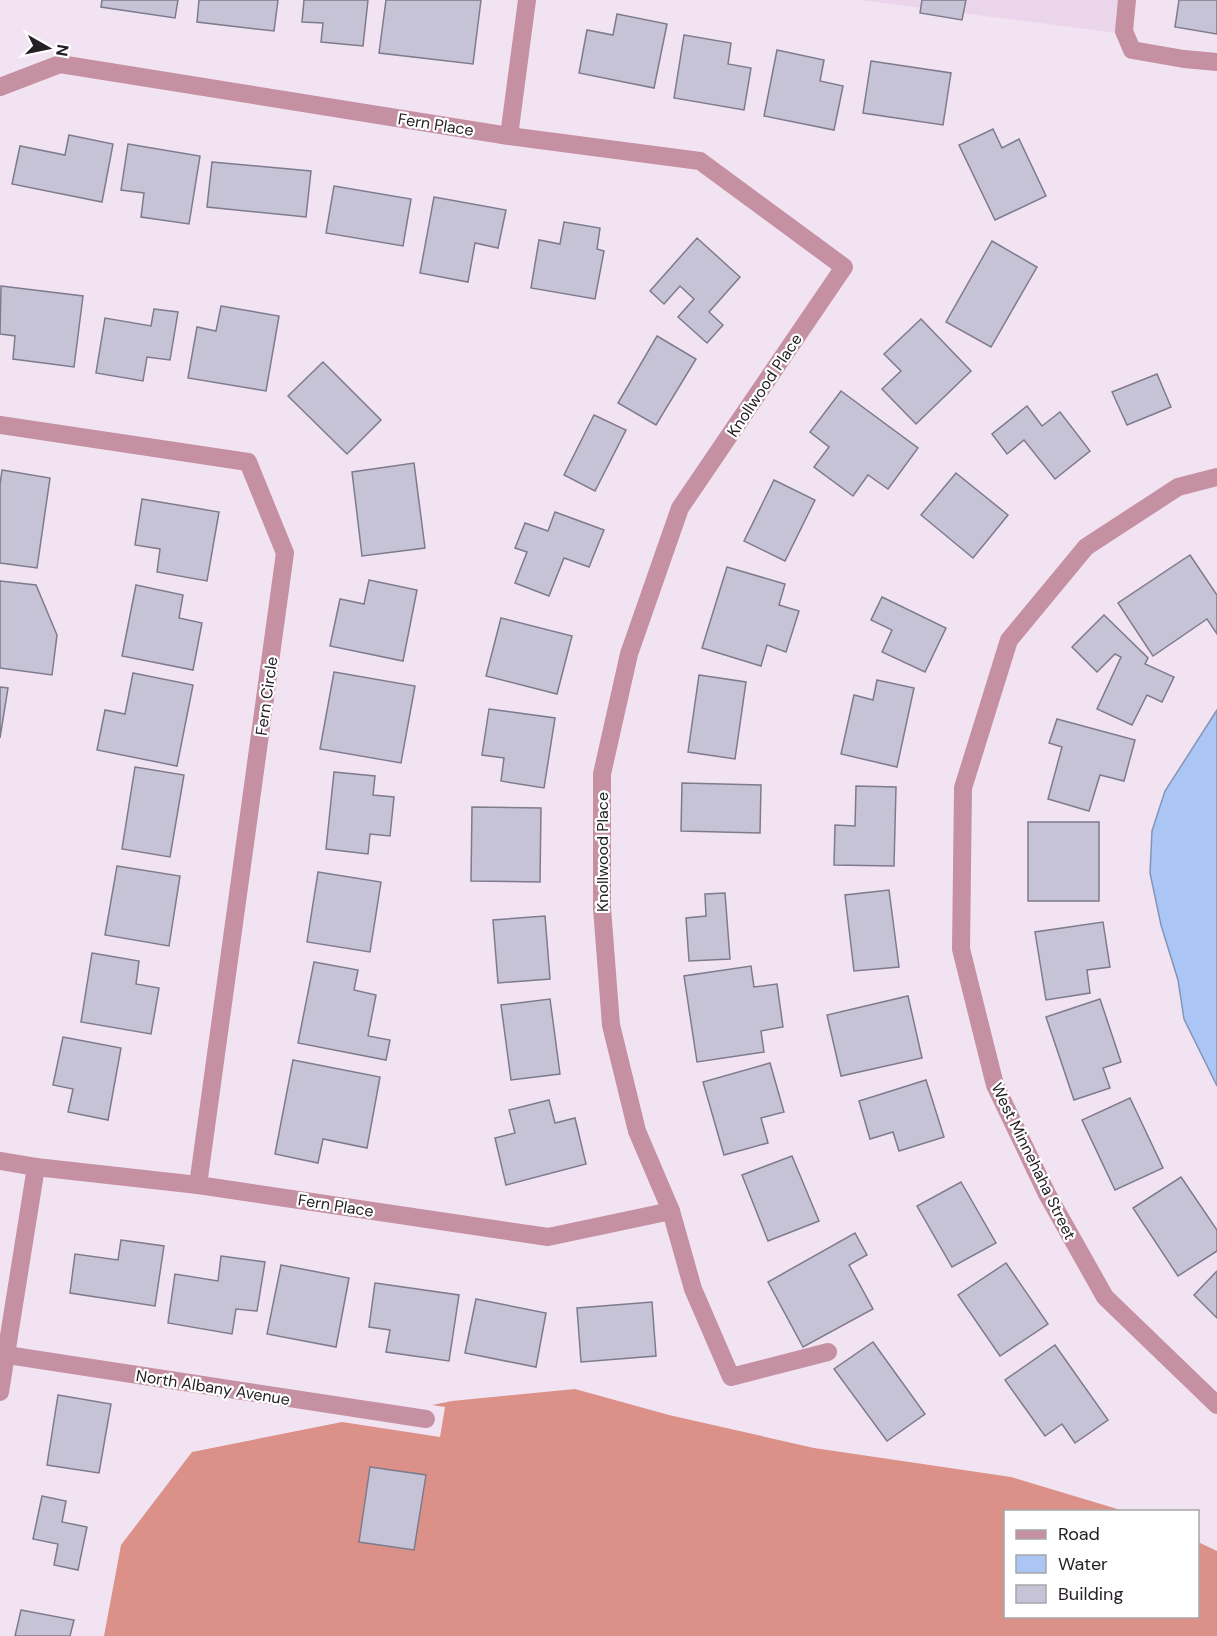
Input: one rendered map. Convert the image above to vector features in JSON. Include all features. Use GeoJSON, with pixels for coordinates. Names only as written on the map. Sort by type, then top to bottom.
{"type":"FeatureCollection","features":[{"type":"Feature","properties":{"kind":"street"},"geometry":{"type":"LineString","coordinates":[[509,136],[527,0]]}},
{"type":"Feature","properties":{"kind":"street"},"geometry":{"type":"LineString","coordinates":[[1127,0],[1124,31],[1132,50],[1217,62]]}},
{"type":"Feature","properties":{"kind":"street","name":"Fern Place"},"geometry":{"type":"LineString","coordinates":[[0,87],[60,64],[509,136],[700,161],[844,267]]}},
{"type":"Feature","properties":{"kind":"street","name":"Knollwood Place"},"geometry":{"type":"LineString","coordinates":[[828,1352],[731,1377],[693,1289],[671,1210],[637,1131],[611,1025],[602,908],[603,774],[629,654],[680,508],[844,267]]}},
{"type":"Feature","properties":{"kind":"street","name":"Fern Circle"},"geometry":{"type":"LineString","coordinates":[[0,425],[248,462],[285,553],[198,1185]]}},
{"type":"Feature","properties":{"kind":"street","name":"West Minnehaha Street"},"geometry":{"type":"LineString","coordinates":[[1217,477],[1178,487],[1086,547],[1009,640],[963,788],[961,949],[995,1085],[1047,1194],[1076,1246],[1105,1297],[1217,1405]]}},
{"type":"Feature","properties":{"kind":"street","name":"Fern Place"},"geometry":{"type":"LineString","coordinates":[[0,1161],[198,1185],[548,1237],[671,1210]]}},
{"type":"Feature","properties":{"kind":"street"},"geometry":{"type":"LineString","coordinates":[[0,1392],[3,1354],[36,1167]]}},
{"type":"Feature","properties":{"kind":"street","name":"North Albany Avenue"},"geometry":{"type":"LineString","coordinates":[[3,1354],[426,1419]]}},
{"type":"Feature","properties":{"kind":"shaded area"},"geometry":{"type":"Polygon","coordinates":[[[858,0],[1123,0],[1118,33],[858,0]]]}},
{"type":"Feature","properties":{"kind":"shaded area"},"geometry":{"type":"Polygon","coordinates":[[[575,1389],[669,1415],[814,1448],[1011,1477],[1121,1510],[1004,1510],[1004,1618],[1199,1618],[1199,1542],[1217,1551],[1217,1636],[104,1636],[121,1545],[192,1452],[342,1422],[440,1437],[445,1407],[432,1405],[575,1389]]]}},
{"type":"Feature","properties":{"kind":"water"},"geometry":{"type":"Polygon","coordinates":[[[1217,710],[1217,1086],[1184,1019],[1178,980],[1161,925],[1150,873],[1152,831],[1165,791],[1217,710]]]}},
{"type":"Feature","properties":{"kind":"building"},"geometry":{"type":"Polygon","coordinates":[[[102,0],[178,0],[175,18],[101,7],[102,0]]]}},
{"type":"Feature","properties":{"kind":"building"},"geometry":{"type":"Polygon","coordinates":[[[199,0],[278,0],[274,31],[197,22],[199,0]]]}},
{"type":"Feature","properties":{"kind":"building"},"geometry":{"type":"Polygon","coordinates":[[[304,0],[368,0],[363,46],[321,42],[323,23],[302,22],[304,0]]]}},
{"type":"Feature","properties":{"kind":"building"},"geometry":{"type":"Polygon","coordinates":[[[386,0],[481,0],[473,64],[379,53],[386,0]]]}},
{"type":"Feature","properties":{"kind":"building"},"geometry":{"type":"Polygon","coordinates":[[[922,0],[966,0],[962,20],[920,13],[922,0]]]}},
{"type":"Feature","properties":{"kind":"building"},"geometry":{"type":"Polygon","coordinates":[[[1179,0],[1217,0],[1217,34],[1175,27],[1179,0]]]}},
{"type":"Feature","properties":{"kind":"building"},"geometry":{"type":"Polygon","coordinates":[[[617,14],[667,24],[654,88],[579,73],[587,30],[613,35],[617,14]]]}},
{"type":"Feature","properties":{"kind":"building"},"geometry":{"type":"Polygon","coordinates":[[[684,35],[731,43],[728,64],[751,68],[744,110],[674,98],[684,35]]]}},
{"type":"Feature","properties":{"kind":"building"},"geometry":{"type":"Polygon","coordinates":[[[777,50],[824,60],[820,81],[843,86],[834,130],[764,116],[777,50]]]}},
{"type":"Feature","properties":{"kind":"building"},"geometry":{"type":"Polygon","coordinates":[[[871,61],[951,73],[943,125],[863,113],[871,61]]]}},
{"type":"Feature","properties":{"kind":"building"},"geometry":{"type":"Polygon","coordinates":[[[993,129],[1002,148],[1019,139],[1046,196],[995,220],[959,145],[993,129]]]}},
{"type":"Feature","properties":{"kind":"building"},"geometry":{"type":"Polygon","coordinates":[[[69,135],[113,144],[102,202],[12,184],[20,146],[65,155],[69,135]]]}},
{"type":"Feature","properties":{"kind":"building"},"geometry":{"type":"Polygon","coordinates":[[[128,144],[200,156],[189,224],[141,217],[144,193],[121,190],[128,144]]]}},
{"type":"Feature","properties":{"kind":"building"},"geometry":{"type":"Polygon","coordinates":[[[212,162],[311,171],[306,217],[207,207],[212,162]]]}},
{"type":"Feature","properties":{"kind":"building"},"geometry":{"type":"Polygon","coordinates":[[[334,186],[411,199],[403,246],[326,233],[334,186]]]}},
{"type":"Feature","properties":{"kind":"building"},"geometry":{"type":"Polygon","coordinates":[[[434,197],[506,210],[498,248],[475,243],[468,282],[420,273],[434,197]]]}},
{"type":"Feature","properties":{"kind":"building"},"geometry":{"type":"Polygon","coordinates":[[[564,222],[600,228],[597,249],[604,251],[595,299],[531,288],[539,240],[560,244],[564,222]]]}},
{"type":"Feature","properties":{"kind":"building"},"geometry":{"type":"Polygon","coordinates":[[[697,238],[740,277],[709,312],[723,325],[707,343],[678,317],[694,299],[680,286],[664,304],[650,291],[697,238]]]}},
{"type":"Feature","properties":{"kind":"building"},"geometry":{"type":"Polygon","coordinates":[[[992,241],[1037,267],[991,347],[946,322],[992,241]]]}},
{"type":"Feature","properties":{"kind":"building"},"geometry":{"type":"Polygon","coordinates":[[[1,286],[83,296],[74,367],[13,359],[15,336],[0,334],[1,286]]]}},
{"type":"Feature","properties":{"kind":"building"},"geometry":{"type":"Polygon","coordinates":[[[221,306],[279,316],[266,391],[188,378],[197,327],[216,331],[221,306]]]}},
{"type":"Feature","properties":{"kind":"building"},"geometry":{"type":"Polygon","coordinates":[[[154,309],[178,312],[170,360],[147,357],[143,381],[96,373],[105,318],[151,326],[154,309]]]}},
{"type":"Feature","properties":{"kind":"building"},"geometry":{"type":"Polygon","coordinates":[[[921,319],[971,371],[916,424],[882,389],[901,371],[884,354],[921,319]]]}},
{"type":"Feature","properties":{"kind":"building"},"geometry":{"type":"Polygon","coordinates":[[[657,336],[696,359],[656,425],[618,403],[657,336]]]}},
{"type":"Feature","properties":{"kind":"building"},"geometry":{"type":"Polygon","coordinates":[[[323,362],[381,420],[347,454],[288,396],[323,362]]]}},
{"type":"Feature","properties":{"kind":"building"},"geometry":{"type":"Polygon","coordinates":[[[1157,374],[1171,407],[1127,425],[1112,392],[1157,374]]]}},
{"type":"Feature","properties":{"kind":"building"},"geometry":{"type":"Polygon","coordinates":[[[841,391],[918,448],[888,489],[868,475],[853,496],[814,467],[829,447],[810,432],[841,391]]]}},
{"type":"Feature","properties":{"kind":"building"},"geometry":{"type":"Polygon","coordinates":[[[1027,406],[1042,426],[1060,412],[1090,451],[1055,479],[1024,440],[1007,454],[992,434],[1027,406]]]}},
{"type":"Feature","properties":{"kind":"building"},"geometry":{"type":"Polygon","coordinates":[[[594,415],[626,430],[595,491],[564,475],[594,415]]]}},
{"type":"Feature","properties":{"kind":"building"},"geometry":{"type":"Polygon","coordinates":[[[414,463],[425,548],[362,556],[352,472],[414,463]]]}},
{"type":"Feature","properties":{"kind":"building"},"geometry":{"type":"Polygon","coordinates":[[[2,470],[50,478],[37,568],[0,563],[2,470]]]}},
{"type":"Feature","properties":{"kind":"building"},"geometry":{"type":"Polygon","coordinates":[[[956,473],[1008,515],[973,558],[921,515],[956,473]]]}},
{"type":"Feature","properties":{"kind":"building"},"geometry":{"type":"Polygon","coordinates":[[[774,480],[815,500],[785,561],[744,541],[774,480]]]}},
{"type":"Feature","properties":{"kind":"building"},"geometry":{"type":"Polygon","coordinates":[[[142,499],[219,512],[207,581],[157,572],[160,549],[135,545],[142,499]]]}},
{"type":"Feature","properties":{"kind":"building"},"geometry":{"type":"Polygon","coordinates":[[[555,512],[604,530],[589,567],[564,558],[549,596],[515,583],[527,552],[515,548],[525,523],[548,531],[555,512]]]}},
{"type":"Feature","properties":{"kind":"building"},"geometry":{"type":"Polygon","coordinates":[[[1190,555],[1217,595],[1217,634],[1207,619],[1153,656],[1118,603],[1190,555]]]}},
{"type":"Feature","properties":{"kind":"building"},"geometry":{"type":"Polygon","coordinates":[[[727,567],[785,584],[779,605],[799,611],[786,652],[767,645],[761,666],[702,648],[727,567]]]}},
{"type":"Feature","properties":{"kind":"building"},"geometry":{"type":"Polygon","coordinates":[[[369,580],[417,590],[403,661],[330,646],[340,599],[364,604],[369,580]]]}},
{"type":"Feature","properties":{"kind":"building"},"geometry":{"type":"Polygon","coordinates":[[[0,581],[36,585],[57,635],[52,675],[0,668],[0,581]]]}},
{"type":"Feature","properties":{"kind":"building"},"geometry":{"type":"Polygon","coordinates":[[[136,585],[183,595],[179,618],[202,623],[193,670],[122,656],[136,585]]]}},
{"type":"Feature","properties":{"kind":"building"},"geometry":{"type":"Polygon","coordinates":[[[882,597],[946,628],[925,672],[882,652],[892,630],[871,620],[882,597]]]}},
{"type":"Feature","properties":{"kind":"building"},"geometry":{"type":"Polygon","coordinates":[[[1104,615],[1148,658],[1145,664],[1174,677],[1162,702],[1147,695],[1132,725],[1097,709],[1121,657],[1115,654],[1097,672],[1072,647],[1104,615]]]}},
{"type":"Feature","properties":{"kind":"building"},"geometry":{"type":"Polygon","coordinates":[[[501,618],[572,636],[557,694],[486,676],[501,618]]]}},
{"type":"Feature","properties":{"kind":"building"},"geometry":{"type":"Polygon","coordinates":[[[334,672],[415,686],[401,763],[320,749],[334,672]]]}},
{"type":"Feature","properties":{"kind":"building"},"geometry":{"type":"Polygon","coordinates":[[[133,673],[193,685],[177,766],[97,750],[105,710],[125,714],[133,673]]]}},
{"type":"Feature","properties":{"kind":"building"},"geometry":{"type":"Polygon","coordinates":[[[699,675],[746,682],[735,759],[688,752],[699,675]]]}},
{"type":"Feature","properties":{"kind":"building"},"geometry":{"type":"Polygon","coordinates":[[[877,680],[914,688],[897,767],[841,754],[854,695],[873,700],[877,680]]]}},
{"type":"Feature","properties":{"kind":"building"},"geometry":{"type":"Polygon","coordinates":[[[0,687],[8,688],[0,738],[0,687]]]}},
{"type":"Feature","properties":{"kind":"building"},"geometry":{"type":"Polygon","coordinates":[[[489,709],[555,718],[544,788],[501,781],[504,758],[482,755],[489,709]]]}},
{"type":"Feature","properties":{"kind":"building"},"geometry":{"type":"Polygon","coordinates":[[[1057,719],[1135,740],[1124,781],[1100,775],[1089,811],[1048,799],[1062,747],[1049,743],[1057,719]]]}},
{"type":"Feature","properties":{"kind":"building"},"geometry":{"type":"Polygon","coordinates":[[[135,767],[184,775],[170,857],[122,849],[135,767]]]}},
{"type":"Feature","properties":{"kind":"building"},"geometry":{"type":"Polygon","coordinates":[[[334,772],[375,776],[373,795],[394,797],[390,836],[370,834],[368,854],[326,849],[334,772]]]}},
{"type":"Feature","properties":{"kind":"building"},"geometry":{"type":"Polygon","coordinates":[[[682,783],[761,785],[760,833],[681,831],[682,783]]]}},
{"type":"Feature","properties":{"kind":"building"},"geometry":{"type":"Polygon","coordinates":[[[856,786],[896,787],[894,866],[834,865],[835,825],[855,826],[856,786]]]}},
{"type":"Feature","properties":{"kind":"building"},"geometry":{"type":"Polygon","coordinates":[[[472,807],[541,808],[540,882],[471,881],[472,807]]]}},
{"type":"Feature","properties":{"kind":"building"},"geometry":{"type":"Polygon","coordinates":[[[1028,822],[1099,822],[1099,901],[1028,901],[1028,822]]]}},
{"type":"Feature","properties":{"kind":"building"},"geometry":{"type":"Polygon","coordinates":[[[117,866],[180,876],[169,946],[105,935],[117,866]]]}},
{"type":"Feature","properties":{"kind":"building"},"geometry":{"type":"Polygon","coordinates":[[[318,872],[381,882],[370,952],[307,942],[318,872]]]}},
{"type":"Feature","properties":{"kind":"building"},"geometry":{"type":"Polygon","coordinates":[[[889,890],[899,967],[854,971],[845,895],[889,890]]]}},
{"type":"Feature","properties":{"kind":"building"},"geometry":{"type":"Polygon","coordinates":[[[725,893],[730,959],[689,961],[686,918],[706,916],[705,894],[725,893]]]}},
{"type":"Feature","properties":{"kind":"building"},"geometry":{"type":"Polygon","coordinates":[[[545,916],[550,979],[498,983],[493,920],[545,916]]]}},
{"type":"Feature","properties":{"kind":"building"},"geometry":{"type":"Polygon","coordinates":[[[1103,922],[1110,967],[1087,970],[1090,993],[1046,1000],[1035,932],[1103,922]]]}},
{"type":"Feature","properties":{"kind":"building"},"geometry":{"type":"Polygon","coordinates":[[[92,953],[139,961],[136,984],[159,988],[151,1034],[81,1022],[92,953]]]}},
{"type":"Feature","properties":{"kind":"building"},"geometry":{"type":"Polygon","coordinates":[[[314,962],[358,970],[354,990],[376,995],[368,1036],[390,1040],[386,1060],[298,1043],[314,962]]]}},
{"type":"Feature","properties":{"kind":"building"},"geometry":{"type":"Polygon","coordinates":[[[751,966],[754,987],[777,984],[783,1027],[761,1031],[764,1052],[697,1062],[684,976],[751,966]]]}},
{"type":"Feature","properties":{"kind":"building"},"geometry":{"type":"Polygon","coordinates":[[[908,996],[922,1058],[841,1076],[827,1015],[908,996]]]}},
{"type":"Feature","properties":{"kind":"building"},"geometry":{"type":"Polygon","coordinates":[[[550,999],[560,1074],[511,1080],[501,1005],[550,999]]]}},
{"type":"Feature","properties":{"kind":"building"},"geometry":{"type":"Polygon","coordinates":[[[1100,999],[1121,1062],[1103,1068],[1110,1088],[1074,1100],[1046,1017],[1100,999]]]}},
{"type":"Feature","properties":{"kind":"building"},"geometry":{"type":"Polygon","coordinates":[[[63,1037],[121,1048],[108,1120],[68,1112],[73,1089],[53,1085],[63,1037]]]}},
{"type":"Feature","properties":{"kind":"building"},"geometry":{"type":"Polygon","coordinates":[[[293,1060],[380,1077],[367,1148],[323,1139],[318,1163],[275,1154],[293,1060]]]}},
{"type":"Feature","properties":{"kind":"building"},"geometry":{"type":"Polygon","coordinates":[[[770,1063],[784,1112],[761,1118],[768,1143],[724,1155],[703,1082],[770,1063]]]}},
{"type":"Feature","properties":{"kind":"building"},"geometry":{"type":"Polygon","coordinates":[[[926,1080],[944,1137],[899,1151],[893,1132],[870,1139],[859,1101],[926,1080]]]}},
{"type":"Feature","properties":{"kind":"building"},"geometry":{"type":"Polygon","coordinates":[[[1130,1098],[1163,1168],[1115,1190],[1082,1120],[1130,1098]]]}},
{"type":"Feature","properties":{"kind":"building"},"geometry":{"type":"Polygon","coordinates":[[[549,1100],[555,1123],[575,1118],[586,1164],[506,1185],[495,1138],[515,1133],[509,1110],[549,1100]]]}},
{"type":"Feature","properties":{"kind":"building"},"geometry":{"type":"Polygon","coordinates":[[[792,1156],[819,1221],[768,1241],[742,1175],[792,1156]]]}},
{"type":"Feature","properties":{"kind":"building"},"geometry":{"type":"Polygon","coordinates":[[[1181,1177],[1217,1230],[1217,1251],[1178,1276],[1133,1208],[1181,1177]]]}},
{"type":"Feature","properties":{"kind":"building"},"geometry":{"type":"Polygon","coordinates":[[[961,1182],[996,1243],[952,1267],[917,1206],[961,1182]]]}},
{"type":"Feature","properties":{"kind":"building"},"geometry":{"type":"Polygon","coordinates":[[[855,1233],[867,1255],[849,1265],[873,1309],[803,1347],[768,1282],[855,1233]]]}},
{"type":"Feature","properties":{"kind":"building"},"geometry":{"type":"Polygon","coordinates":[[[121,1240],[164,1246],[155,1306],[70,1293],[75,1254],[118,1260],[121,1240]]]}},
{"type":"Feature","properties":{"kind":"building"},"geometry":{"type":"Polygon","coordinates":[[[221,1256],[265,1262],[257,1311],[236,1309],[232,1334],[168,1323],[175,1274],[218,1281],[221,1256]]]}},
{"type":"Feature","properties":{"kind":"building"},"geometry":{"type":"Polygon","coordinates":[[[1006,1263],[1048,1324],[1000,1356],[958,1295],[1006,1263]]]}},
{"type":"Feature","properties":{"kind":"building"},"geometry":{"type":"Polygon","coordinates":[[[281,1265],[349,1278],[336,1347],[267,1334],[281,1265]]]}},
{"type":"Feature","properties":{"kind":"building"},"geometry":{"type":"Polygon","coordinates":[[[1217,1271],[1217,1318],[1194,1295],[1217,1271]]]}},
{"type":"Feature","properties":{"kind":"building"},"geometry":{"type":"Polygon","coordinates":[[[375,1283],[459,1295],[449,1361],[386,1352],[390,1330],[369,1327],[375,1283]]]}},
{"type":"Feature","properties":{"kind":"building"},"geometry":{"type":"Polygon","coordinates":[[[476,1299],[546,1313],[536,1367],[465,1353],[476,1299]]]}},
{"type":"Feature","properties":{"kind":"building"},"geometry":{"type":"Polygon","coordinates":[[[652,1302],[656,1356],[581,1362],[577,1308],[652,1302]]]}},
{"type":"Feature","properties":{"kind":"building"},"geometry":{"type":"Polygon","coordinates":[[[873,1342],[925,1414],[887,1441],[834,1369],[873,1342]]]}},
{"type":"Feature","properties":{"kind":"building"},"geometry":{"type":"Polygon","coordinates":[[[1055,1345],[1108,1420],[1075,1443],[1062,1424],[1045,1436],[1005,1380],[1055,1345]]]}},
{"type":"Feature","properties":{"kind":"building"},"geometry":{"type":"Polygon","coordinates":[[[58,1395],[111,1404],[99,1473],[47,1465],[58,1395]]]}},
{"type":"Feature","properties":{"kind":"building"},"geometry":{"type":"Polygon","coordinates":[[[370,1467],[426,1475],[414,1550],[359,1542],[370,1467]]]}},
{"type":"Feature","properties":{"kind":"building"},"geometry":{"type":"Polygon","coordinates":[[[42,1496],[66,1501],[62,1522],[87,1527],[78,1570],[54,1565],[58,1544],[33,1539],[42,1496]]]}},
{"type":"Feature","properties":{"kind":"building"},"geometry":{"type":"Polygon","coordinates":[[[21,1610],[74,1620],[70,1636],[15,1636],[21,1610]]]}}]}
